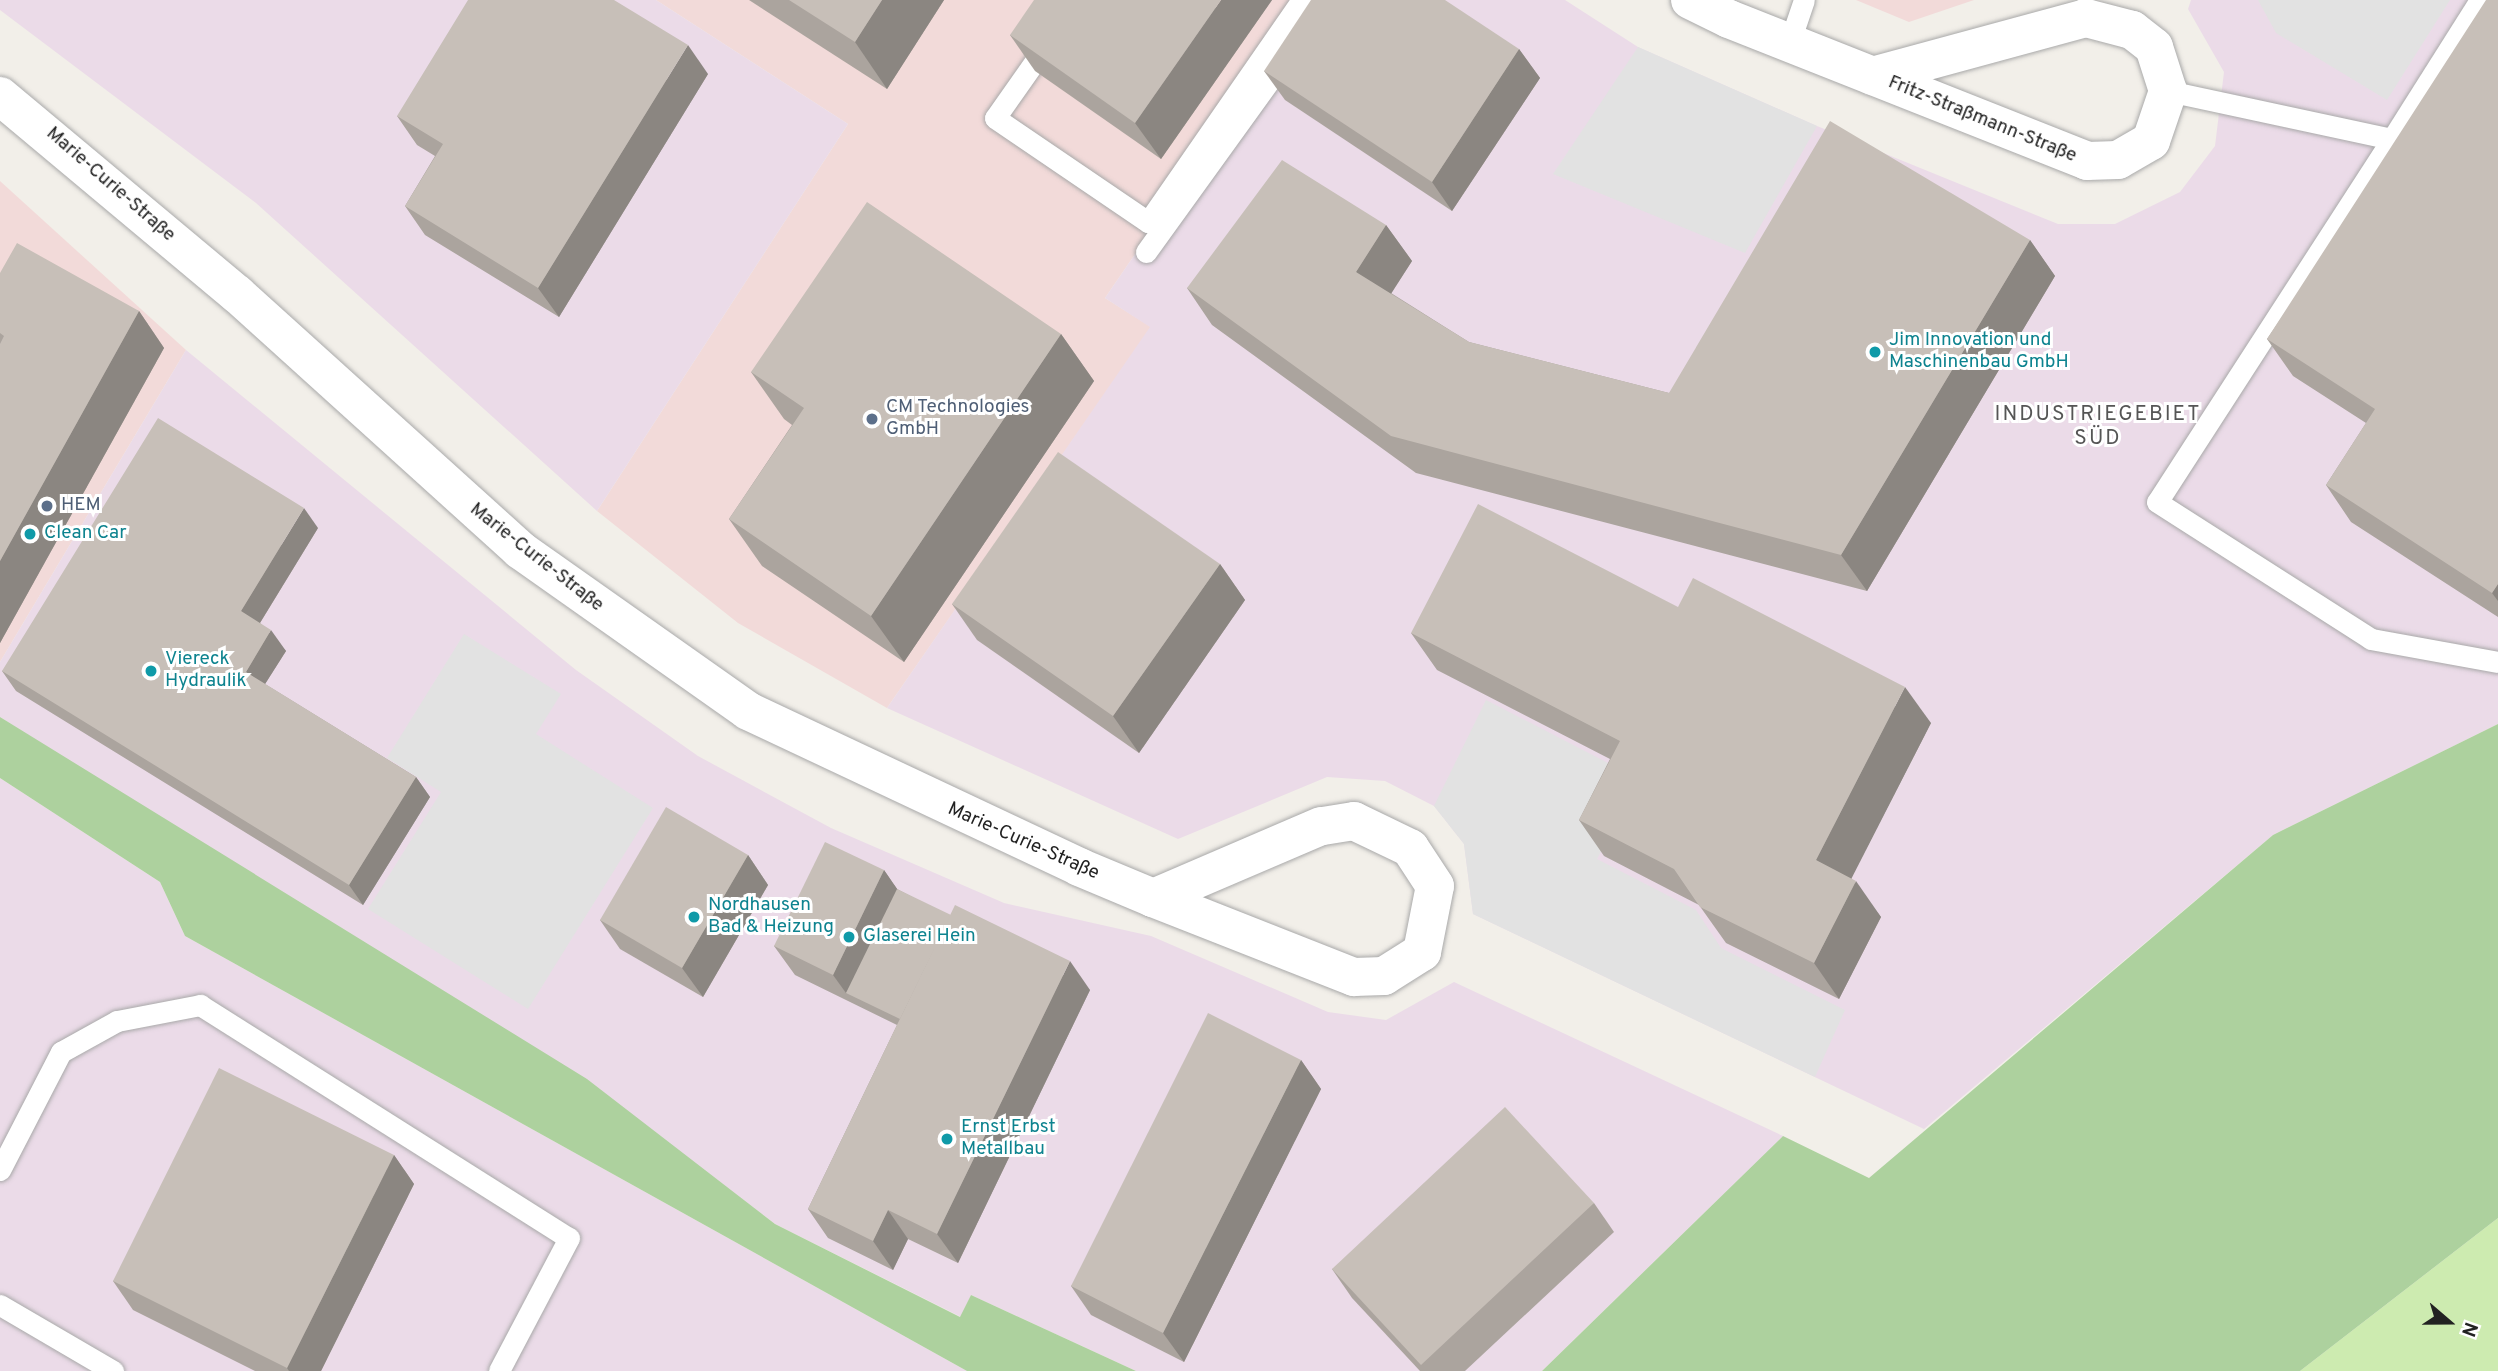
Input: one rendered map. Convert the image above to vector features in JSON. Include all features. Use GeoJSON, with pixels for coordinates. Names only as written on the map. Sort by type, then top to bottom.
{"type":"FeatureCollection","features":[{"type":"Feature","properties":{"kind":"street","name":"Fritz-Straßmann-Straße"},"geometry":{"type":"LineString","coordinates":[[1690,0],[1789,44],[2057,153],[2099,162],[2151,141],[2168,91],[2154,47],[2114,11],[2061,20],[1873,76]]}},
{"type":"Feature","properties":{"kind":"street","name":"Marie-Curie-Straße"},"geometry":{"type":"LineString","coordinates":[[0,96],[237,294],[520,550],[668,659],[748,711],[890,783],[1153,898],[1354,976],[1384,976],[1422,951],[1435,886],[1410,848],[1354,821],[1321,826],[1153,898]]}},
{"type":"Feature","properties":{"kind":"lane"},"geometry":{"type":"LineString","coordinates":[[1077,0],[995,118],[1148,222],[1302,0]]}},
{"type":"Feature","properties":{"kind":"lane"},"geometry":{"type":"LineString","coordinates":[[1146,252],[1328,0]]}},
{"type":"Feature","properties":{"kind":"lane"},"geometry":{"type":"LineString","coordinates":[[1789,44],[1804,0]]}},
{"type":"Feature","properties":{"kind":"lane"},"geometry":{"type":"LineString","coordinates":[[2480,0],[2157,502],[2371,639],[2498,662]]}},
{"type":"Feature","properties":{"kind":"lane"},"geometry":{"type":"LineString","coordinates":[[2168,91],[2392,139]]}},
{"type":"Feature","properties":{"kind":"lane"},"geometry":{"type":"LineString","coordinates":[[0,1170],[61,1052],[117,1021],[200,1005],[569,1238],[499,1371]]}},
{"type":"Feature","properties":{"kind":"lane"},"geometry":{"type":"LineString","coordinates":[[0,1305],[113,1371]]}},
{"type":"Feature","properties":{"kind":"shaded area"},"geometry":{"type":"Polygon","coordinates":[[[0,0],[656,0],[848,124],[597,511],[256,203],[0,10],[0,0]]]}},
{"type":"Feature","properties":{"kind":"shaded area","name":"CM Technologies GmbH"},"geometry":{"type":"Polygon","coordinates":[[[656,0],[1309,0],[1105,298],[1151,327],[887,708],[738,623],[597,511],[848,124],[656,0]]]}},
{"type":"Feature","properties":{"kind":"shaded area"},"geometry":{"type":"Polygon","coordinates":[[[1309,0],[1565,0],[1638,47],[1817,126],[2058,224],[2115,224],[2180,192],[2215,146],[2224,72],[2188,9],[2191,0],[2498,0],[2498,724],[2273,835],[1924,1129],[1473,914],[1464,844],[1434,806],[1385,781],[1327,777],[1178,839],[887,708],[1150,327],[1105,298],[1309,0]]]}},
{"type":"Feature","properties":{"kind":"shaded area"},"geometry":{"type":"Polygon","coordinates":[[[1856,0],[1974,0],[1909,22],[1856,0]]]}},
{"type":"Feature","properties":{"kind":"shaded area"},"geometry":{"type":"Polygon","coordinates":[[[2258,0],[2450,0],[2387,100],[2276,33],[2258,0]]]}},
{"type":"Feature","properties":{"kind":"shaded area"},"geometry":{"type":"Polygon","coordinates":[[[1638,47],[1817,126],[1745,253],[1553,174],[1638,47]]]}},
{"type":"Feature","properties":{"kind":"shaded area","name":"HEM"},"geometry":{"type":"Polygon","coordinates":[[[0,181],[186,350],[0,662],[0,181]]]}},
{"type":"Feature","properties":{"kind":"shaded area"},"geometry":{"type":"Polygon","coordinates":[[[186,350],[576,670],[698,756],[831,828],[1004,903],[1151,936],[1328,1012],[1386,1020],[1454,982],[1783,1136],[1542,1371],[1136,1371],[971,1295],[961,1317],[775,1224],[662,1138],[0,717],[0,662],[186,350]]]}},
{"type":"Feature","properties":{"kind":"shaded area"},"geometry":{"type":"Polygon","coordinates":[[[464,634],[561,694],[536,734],[653,808],[528,1009],[368,909],[441,792],[387,758],[464,634]]]}},
{"type":"Feature","properties":{"kind":"shaded area"},"geometry":{"type":"Polygon","coordinates":[[[1486,700],[1639,779],[1597,859],[1696,910],[1721,948],[1845,1010],[1815,1077],[1473,914],[1464,844],[1434,806],[1486,700]]]}},
{"type":"Feature","properties":{"kind":"shaded area"},"geometry":{"type":"Polygon","coordinates":[[[0,778],[160,882],[185,936],[967,1371],[0,1371],[0,778]]]}},
{"type":"Feature","properties":{"kind":"green space"},"geometry":{"type":"Polygon","coordinates":[[[0,717],[587,1079],[775,1224],[960,1317],[971,1295],[1136,1371],[967,1371],[185,936],[160,882],[0,778],[0,717]]]}},
{"type":"Feature","properties":{"kind":"green space"},"geometry":{"type":"Polygon","coordinates":[[[2498,724],[2498,1218],[2300,1371],[1542,1371],[1783,1136],[1869,1178],[2273,835],[2498,724]]]}},
{"type":"Feature","properties":{"kind":"green space"},"geometry":{"type":"Polygon","coordinates":[[[2498,1218],[2498,1371],[2300,1371],[2498,1218]]]}},
{"type":"Feature","properties":{"kind":"building"},"geometry":{"type":"Polygon","coordinates":[[[468,0],[614,0],[688,45],[538,288],[405,206],[443,144],[397,116],[468,0]]]}},
{"type":"Feature","properties":{"kind":"building"},"geometry":{"type":"Polygon","coordinates":[[[789,0],[882,0],[855,42],[789,0]]]}},
{"type":"Feature","properties":{"kind":"building"},"geometry":{"type":"Polygon","coordinates":[[[1034,0],[1221,0],[1135,123],[1010,35],[1034,0]]]}},
{"type":"Feature","properties":{"kind":"building"},"geometry":{"type":"Polygon","coordinates":[[[1311,0],[1445,0],[1519,49],[1432,182],[1264,71],[1311,0]]]}},
{"type":"Feature","properties":{"kind":"building"},"geometry":{"type":"Polygon","coordinates":[[[2486,0],[2498,0],[2498,584],[2492,593],[2326,485],[2375,409],[2267,339],[2486,0]]]}},
{"type":"Feature","properties":{"kind":"building","name":"Jim Innovation und Maschinenbau GmbH"},"geometry":{"type":"Polygon","coordinates":[[[1830,121],[2030,240],[1841,555],[1391,436],[1187,288],[1282,160],[1386,225],[1356,272],[1469,342],[1669,393],[1830,121]]]}},
{"type":"Feature","properties":{"kind":"building"},"geometry":{"type":"Polygon","coordinates":[[[867,202],[1061,334],[871,616],[729,519],[804,408],[751,372],[867,202]]]}},
{"type":"Feature","properties":{"kind":"building"},"geometry":{"type":"Polygon","coordinates":[[[17,243],[139,311],[0,561],[0,344],[4,336],[0,333],[0,273],[17,243]]]}},
{"type":"Feature","properties":{"kind":"building","name":"Viereck Hydraulik"},"geometry":{"type":"Polygon","coordinates":[[[158,418],[304,508],[241,611],[271,630],[246,672],[416,777],[349,885],[2,671],[158,418]]]}},
{"type":"Feature","properties":{"kind":"building"},"geometry":{"type":"Polygon","coordinates":[[[1058,452],[1220,564],[1113,716],[952,604],[1058,452]]]}},
{"type":"Feature","properties":{"kind":"building"},"geometry":{"type":"Polygon","coordinates":[[[1478,504],[1678,607],[1693,578],[1905,687],[1816,860],[1856,881],[1814,963],[1700,907],[1674,869],[1579,820],[1620,741],[1411,633],[1478,504]]]}},
{"type":"Feature","properties":{"kind":"building"},"geometry":{"type":"Polygon","coordinates":[[[666,807],[748,855],[682,968],[600,920],[666,807]]]}},
{"type":"Feature","properties":{"kind":"building"},"geometry":{"type":"Polygon","coordinates":[[[825,842],[884,870],[833,975],[774,946],[825,842]]]}},
{"type":"Feature","properties":{"kind":"building"},"geometry":{"type":"Polygon","coordinates":[[[897,889],[951,915],[900,1019],[846,993],[897,889]]]}},
{"type":"Feature","properties":{"kind":"building","name":"Ernst Erbst Metallbau"},"geometry":{"type":"Polygon","coordinates":[[[955,905],[1070,961],[937,1234],[888,1210],[873,1241],[808,1209],[955,905]]]}},
{"type":"Feature","properties":{"kind":"building"},"geometry":{"type":"Polygon","coordinates":[[[1208,1013],[1301,1060],[1163,1333],[1071,1286],[1208,1013]]]}},
{"type":"Feature","properties":{"kind":"building"},"geometry":{"type":"Polygon","coordinates":[[[219,1068],[394,1155],[287,1368],[113,1281],[219,1068]]]}},
{"type":"Feature","properties":{"kind":"building"},"geometry":{"type":"Polygon","coordinates":[[[1505,1107],[1594,1203],[1421,1365],[1332,1269],[1505,1107]]]}},
{"type":"Feature","properties":{"kind":"place","name":"Jim Innovation und Maschinenbau GmbH"},"geometry":{"type":"Point","coordinates":[1875,352]}},
{"type":"Feature","properties":{"kind":"place","name":"CM Technologies GmbH"},"geometry":{"type":"Point","coordinates":[872,419]}},
{"type":"Feature","properties":{"kind":"place","name":"HEM"},"geometry":{"type":"Point","coordinates":[47,506]}},
{"type":"Feature","properties":{"kind":"place","name":"Clean Car"},"geometry":{"type":"Point","coordinates":[30,534]}},
{"type":"Feature","properties":{"kind":"place","name":"Viereck Hydraulik"},"geometry":{"type":"Point","coordinates":[151,671]}},
{"type":"Feature","properties":{"kind":"place","name":"Nordhausen Bad & Heizung"},"geometry":{"type":"Point","coordinates":[694,917]}},
{"type":"Feature","properties":{"kind":"place","name":"Glaserei Hein"},"geometry":{"type":"Point","coordinates":[849,937]}},
{"type":"Feature","properties":{"kind":"place","name":"Ernst Erbst Metallbau"},"geometry":{"type":"Point","coordinates":[947,1139]}},
{"type":"Feature","properties":{"kind":"district","name":"INDUSTRIEGEBIET SÜD"},"geometry":{"type":"Point","coordinates":[2098,427]}}]}
